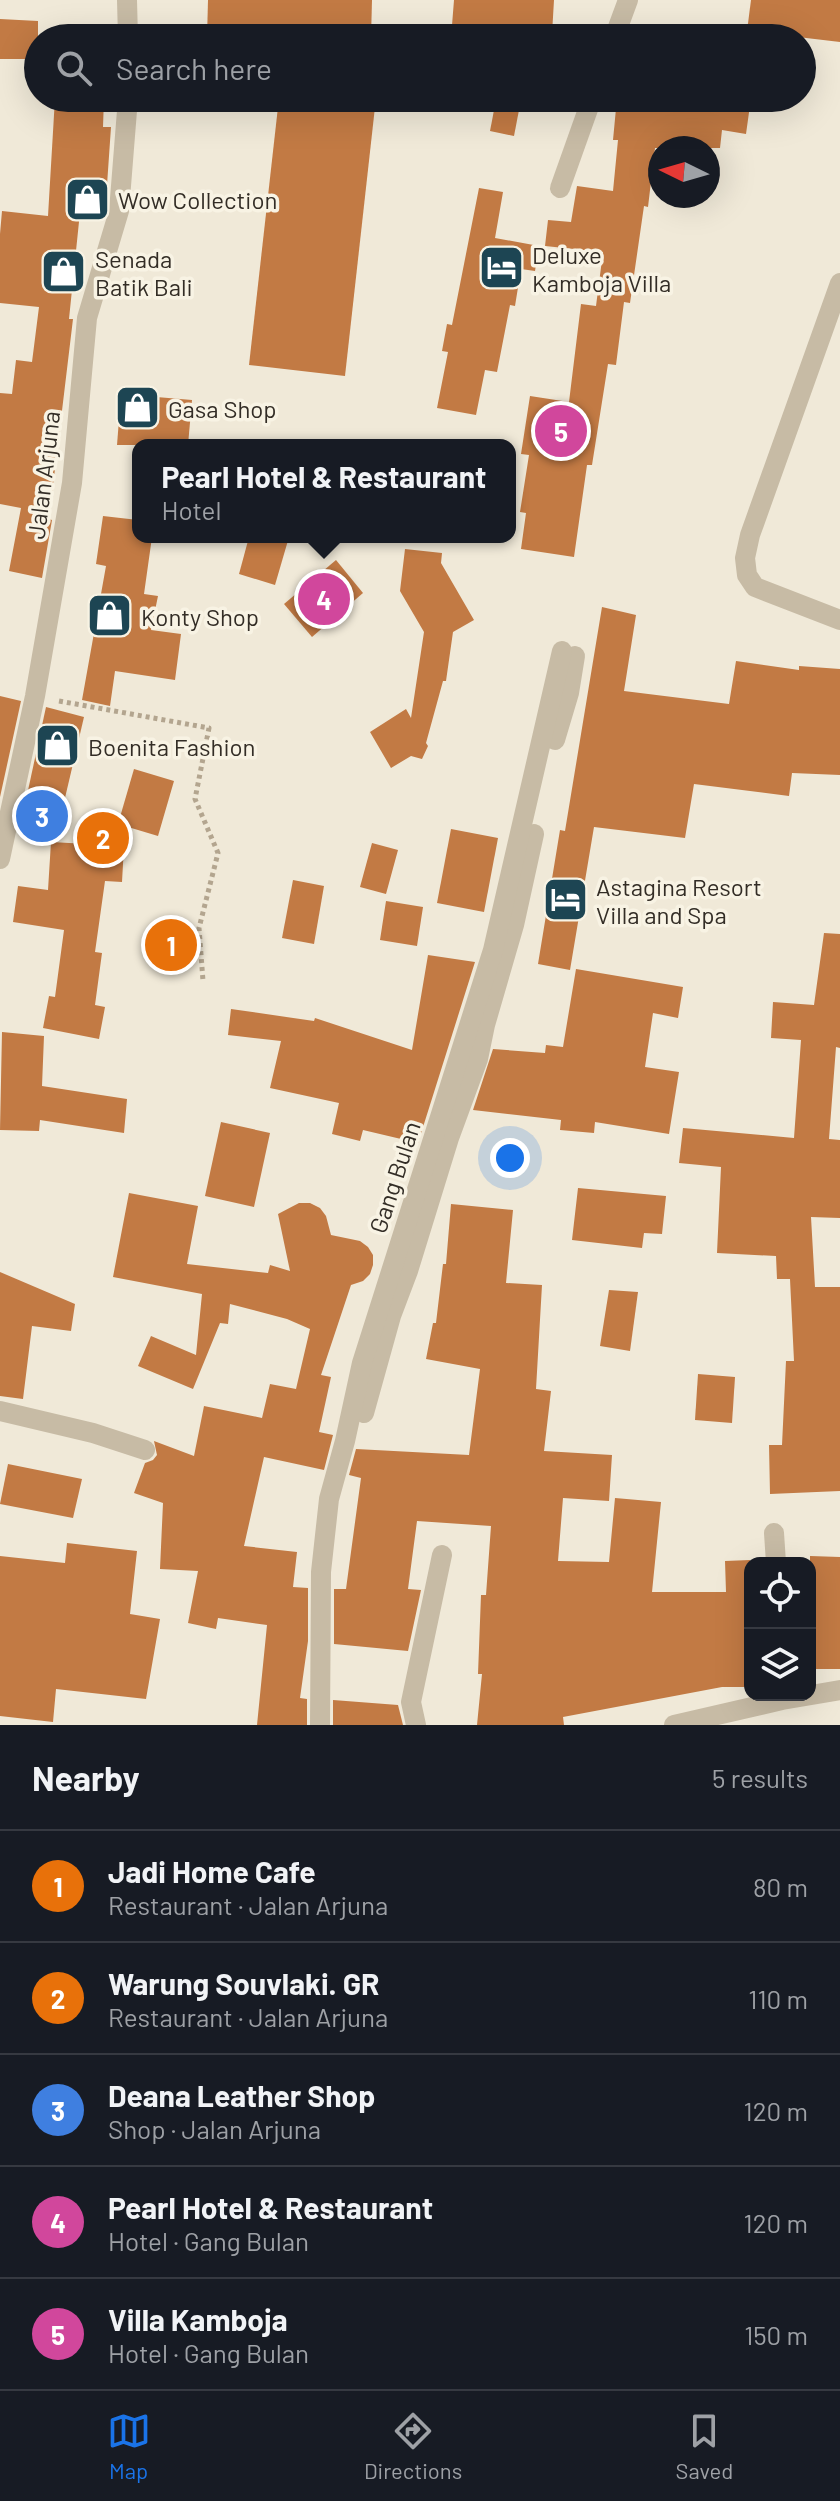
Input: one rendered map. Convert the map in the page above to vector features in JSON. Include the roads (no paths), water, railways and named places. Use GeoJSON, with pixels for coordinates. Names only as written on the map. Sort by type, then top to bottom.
{"type":"FeatureCollection","features":[{"type":"Feature","properties":{"kind":"street"},"geometry":{"type":"LineString","coordinates":[[127,0],[128,24]]}},
{"type":"Feature","properties":{"kind":"street"},"geometry":{"type":"LineString","coordinates":[[619,24],[628,0]]}},
{"type":"Feature","properties":{"kind":"street","name":"Jalan Arjuna"},"geometry":{"type":"LineString","coordinates":[[0,859],[35,696],[72,483],[87,318],[119,211],[127,112]]}},
{"type":"Feature","properties":{"kind":"street"},"geometry":{"type":"LineString","coordinates":[[560,188],[587,112]]}},
{"type":"Feature","properties":{"kind":"street"},"geometry":{"type":"LineString","coordinates":[[840,283],[760,506],[745,558],[747,575],[755,587],[840,620]]}},
{"type":"Feature","properties":{"kind":"street","name":"Gang Bulan"},"geometry":{"type":"LineString","coordinates":[[320,1725],[321,1572],[329,1499],[362,1363],[493,950],[569,654],[514,925],[478,1059],[391,1316],[340,1498],[332,1574],[331,1725]]}},
{"type":"Feature","properties":{"kind":"street"},"geometry":{"type":"LineString","coordinates":[[0,1411],[93,1433],[145,1450]]}},
{"type":"Feature","properties":{"kind":"street"},"geometry":{"type":"LineString","coordinates":[[774,1533],[776,1557]]}},
{"type":"Feature","properties":{"kind":"street"},"geometry":{"type":"LineString","coordinates":[[416,1725],[411,1702],[442,1555]]}},
{"type":"Feature","properties":{"kind":"street"},"geometry":{"type":"LineString","coordinates":[[816,1693],[840,1690]]}},
{"type":"Feature","properties":{"kind":"street"},"geometry":{"type":"LineString","coordinates":[[674,1725],[770,1701]]}},
{"type":"Feature","properties":{"kind":"place","name":"Wow Collection"},"geometry":{"type":"Point","coordinates":[87,199]}},
{"type":"Feature","properties":{"kind":"place","name":"Deluxe Kamboja Villa"},"geometry":{"type":"Point","coordinates":[501,268]}},
{"type":"Feature","properties":{"kind":"place","name":"Senada Batik Bali"},"geometry":{"type":"Point","coordinates":[64,272]}},
{"type":"Feature","properties":{"kind":"place","name":"Gasa Shop"},"geometry":{"type":"Point","coordinates":[137,408]}},
{"type":"Feature","properties":{"kind":"place","name":"Villa Kamboja"},"geometry":{"type":"Point","coordinates":[561,431]}},
{"type":"Feature","properties":{"kind":"place","name":"Pearl Hotel & Restaurant"},"geometry":{"type":"Point","coordinates":[324,599]}},
{"type":"Feature","properties":{"kind":"place","name":"Konty Shop"},"geometry":{"type":"Point","coordinates":[110,616]}},
{"type":"Feature","properties":{"kind":"place","name":"Boenita Fashion"},"geometry":{"type":"Point","coordinates":[57,746]}},
{"type":"Feature","properties":{"kind":"place","name":"Deana Leather Shop"},"geometry":{"type":"Point","coordinates":[42,816]}},
{"type":"Feature","properties":{"kind":"place","name":"Warung Souvlaki. GR"},"geometry":{"type":"Point","coordinates":[103,838]}},
{"type":"Feature","properties":{"kind":"place","name":"Astagina Resort Villa and Spa"},"geometry":{"type":"Point","coordinates":[565,900]}},
{"type":"Feature","properties":{"kind":"place","name":"Jadi Home Cafe"},"geometry":{"type":"Point","coordinates":[171,945]}}]}
